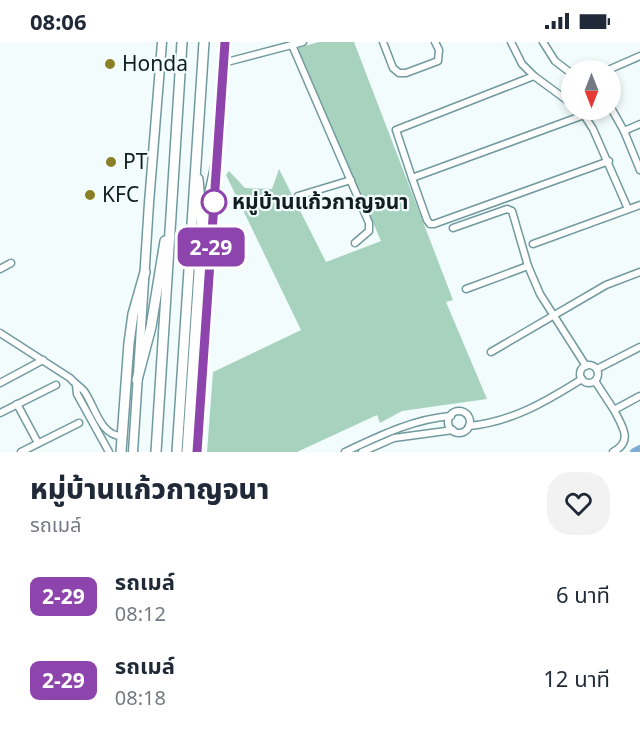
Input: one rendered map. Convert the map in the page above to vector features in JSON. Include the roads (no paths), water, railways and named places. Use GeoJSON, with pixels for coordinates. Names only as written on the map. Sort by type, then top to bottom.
{"type":"FeatureCollection","features":[{"type":"Feature","properties":{"kind":"main road"},"geometry":{"type":"LineString","coordinates":[[133,452],[162,42]]}},
{"type":"Feature","properties":{"kind":"main road"},"geometry":{"type":"LineString","coordinates":[[156,452],[182,42]]}},
{"type":"Feature","properties":{"kind":"main road"},"geometry":{"type":"LineString","coordinates":[[177,452],[204,42]]}},
{"type":"Feature","properties":{"kind":"main road"},"geometry":{"type":"LineString","coordinates":[[197,452],[225,42]]}},
{"type":"Feature","properties":{"kind":"main road"},"geometry":{"type":"LineString","coordinates":[[187,452],[202,227],[196,158]]}},
{"type":"Feature","properties":{"kind":"main road"},"geometry":{"type":"LineString","coordinates":[[202,227],[217,160]]}},
{"type":"Feature","properties":{"kind":"main road"},"geometry":{"type":"LineString","coordinates":[[137,380],[151,327],[163,246],[171,216]]}},
{"type":"Feature","properties":{"kind":"main road"},"geometry":{"type":"LineString","coordinates":[[122,452],[129,343],[145,272]]}},
{"type":"Feature","properties":{"kind":"street"},"geometry":{"type":"LineString","coordinates":[[223,63],[303,42]]}},
{"type":"Feature","properties":{"kind":"street"},"geometry":{"type":"LineString","coordinates":[[383,42],[393,68],[399,73],[406,73],[438,61],[439,50],[435,42]]}},
{"type":"Feature","properties":{"kind":"street"},"geometry":{"type":"LineString","coordinates":[[511,42],[522,64],[561,96]]}},
{"type":"Feature","properties":{"kind":"street"},"geometry":{"type":"LineString","coordinates":[[543,42],[555,61],[561,66]]}},
{"type":"Feature","properties":{"kind":"street"},"geometry":{"type":"LineString","coordinates":[[292,45],[369,227],[367,234],[356,243]]}},
{"type":"Feature","properties":{"kind":"street"},"geometry":{"type":"LineString","coordinates":[[621,64],[640,56]]}},
{"type":"Feature","properties":{"kind":"street"},"geometry":{"type":"LineString","coordinates":[[534,76],[397,129],[396,132],[430,224],[609,161]]}},
{"type":"Feature","properties":{"kind":"street"},"geometry":{"type":"LineString","coordinates":[[412,178],[570,120]]}},
{"type":"Feature","properties":{"kind":"street"},"geometry":{"type":"LineString","coordinates":[[587,120],[609,161],[628,209]]}},
{"type":"Feature","properties":{"kind":"street"},"geometry":{"type":"LineString","coordinates":[[618,120],[640,170]]}},
{"type":"Feature","properties":{"kind":"street"},"geometry":{"type":"LineString","coordinates":[[624,131],[640,124]]}},
{"type":"Feature","properties":{"kind":"street"},"geometry":{"type":"LineString","coordinates":[[298,196],[351,180]]}},
{"type":"Feature","properties":{"kind":"street"},"geometry":{"type":"LineString","coordinates":[[533,244],[640,205]]}},
{"type":"Feature","properties":{"kind":"street"},"geometry":{"type":"LineString","coordinates":[[453,228],[507,209],[513,213],[528,266],[540,294],[586,366]]}},
{"type":"Feature","properties":{"kind":"street"},"geometry":{"type":"LineString","coordinates":[[0,269],[11,263]]}},
{"type":"Feature","properties":{"kind":"street"},"geometry":{"type":"LineString","coordinates":[[466,289],[528,266]]}},
{"type":"Feature","properties":{"kind":"street"},"geometry":{"type":"LineString","coordinates":[[491,352],[606,285],[640,272]]}},
{"type":"Feature","properties":{"kind":"street"},"geometry":{"type":"LineString","coordinates":[[0,333],[65,374],[82,388],[91,400],[106,430],[113,436],[122,436]]}},
{"type":"Feature","properties":{"kind":"street"},"geometry":{"type":"LineString","coordinates":[[597,369],[640,346]]}},
{"type":"Feature","properties":{"kind":"street"},"geometry":{"type":"LineString","coordinates":[[0,383],[43,360]]}},
{"type":"Feature","properties":{"kind":"street"},"geometry":{"type":"LineString","coordinates":[[592,365],[597,369],[598,374],[595,381],[587,382],[582,379],[580,373],[586,366],[592,365]]}},
{"type":"Feature","properties":{"kind":"street"},"geometry":{"type":"LineString","coordinates":[[362,452],[385,437],[453,430],[463,432],[470,426],[506,418],[538,406],[582,379]]}},
{"type":"Feature","properties":{"kind":"street"},"geometry":{"type":"LineString","coordinates":[[595,381],[625,431],[624,443],[621,448],[613,452]]}},
{"type":"Feature","properties":{"kind":"street"},"geometry":{"type":"LineString","coordinates":[[0,413],[56,385]]}},
{"type":"Feature","properties":{"kind":"street"},"geometry":{"type":"LineString","coordinates":[[76,385],[77,394],[109,452]]}},
{"type":"Feature","properties":{"kind":"street"},"geometry":{"type":"LineString","coordinates":[[614,410],[640,396]]}},
{"type":"Feature","properties":{"kind":"street"},"geometry":{"type":"LineString","coordinates":[[17,404],[38,443]]}},
{"type":"Feature","properties":{"kind":"street"},"geometry":{"type":"LineString","coordinates":[[453,430],[449,422],[456,411],[466,413],[470,426]]}},
{"type":"Feature","properties":{"kind":"street"},"geometry":{"type":"LineString","coordinates":[[345,452],[424,420],[451,416]]}},
{"type":"Feature","properties":{"kind":"street"},"geometry":{"type":"LineString","coordinates":[[21,452],[79,423]]}},
{"type":"Feature","properties":{"kind":"waterway"},"geometry":{"type":"LineString","coordinates":[[634,452],[640,449]]}},
{"type":"Feature","properties":{"kind":"place","name":"Honda"},"geometry":{"type":"Point","coordinates":[110,64]}},
{"type":"Feature","properties":{"kind":"place","name":"PT"},"geometry":{"type":"Point","coordinates":[111,162]}},
{"type":"Feature","properties":{"kind":"place","name":"KFC"},"geometry":{"type":"Point","coordinates":[90,195]}},
{"type":"Feature","properties":{"kind":"place","name":"หมู่บ้านแก้วกาญจนา"},"geometry":{"type":"Point","coordinates":[214,202]}}]}
